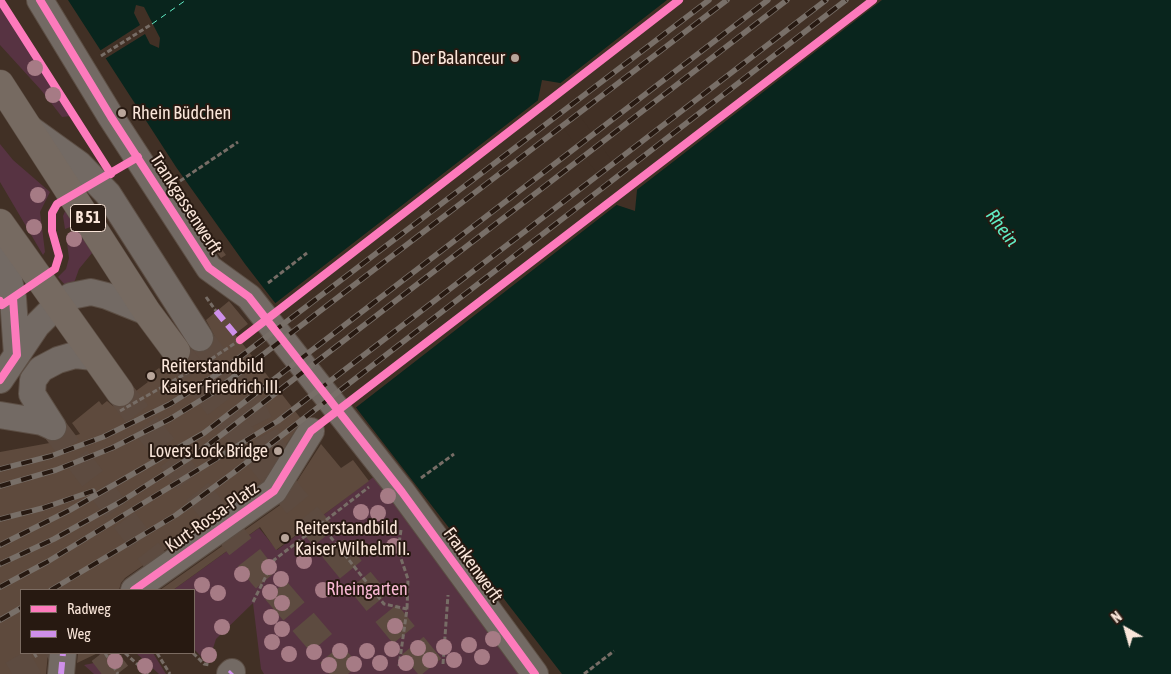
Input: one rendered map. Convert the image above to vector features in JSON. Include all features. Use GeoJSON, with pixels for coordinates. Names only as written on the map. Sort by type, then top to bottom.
{"type":"FeatureCollection","features":[{"type":"Feature","properties":{"kind":"main road","name":"B 51"},"geometry":{"type":"LineString","coordinates":[[0,84],[146,312],[176,351]]}},
{"type":"Feature","properties":{"kind":"main road"},"geometry":{"type":"LineString","coordinates":[[0,223],[93,357],[120,401]]}},
{"type":"Feature","properties":{"kind":"street","name":"Trankgassenwerft"},"geometry":{"type":"LineString","coordinates":[[40,0],[81,68],[209,268],[249,297],[399,489]]}},
{"type":"Feature","properties":{"kind":"street"},"geometry":{"type":"LineString","coordinates":[[26,126],[80,164],[98,182],[200,338]]}},
{"type":"Feature","properties":{"kind":"street"},"geometry":{"type":"LineString","coordinates":[[0,239],[13,298],[17,355]]}},
{"type":"Feature","properties":{"kind":"street"},"geometry":{"type":"LineString","coordinates":[[0,380],[37,326],[57,305],[71,296],[91,292],[107,296],[146,312]]}},
{"type":"Feature","properties":{"kind":"street"},"geometry":{"type":"LineString","coordinates":[[0,414],[42,422],[53,428],[32,394],[33,380],[41,369],[58,360],[75,355],[93,357]]}},
{"type":"Feature","properties":{"kind":"street","name":"Kurt-Rossa-Platz"},"geometry":{"type":"LineString","coordinates":[[135,589],[274,491],[311,432]]}},
{"type":"Feature","properties":{"kind":"street","name":"Frankenwerft"},"geometry":{"type":"LineString","coordinates":[[399,489],[534,674]]}},
{"type":"Feature","properties":{"kind":"path"},"geometry":{"type":"LineString","coordinates":[[81,68],[152,24]]}},
{"type":"Feature","properties":{"kind":"path"},"geometry":{"type":"LineString","coordinates":[[161,193],[238,142]]}},
{"type":"Feature","properties":{"kind":"path"},"geometry":{"type":"LineString","coordinates":[[249,297],[308,252]]}},
{"type":"Feature","properties":{"kind":"path"},"geometry":{"type":"LineString","coordinates":[[120,401],[208,361],[240,340]]}},
{"type":"Feature","properties":{"kind":"path"},"geometry":{"type":"LineString","coordinates":[[400,666],[407,610],[408,579],[398,550],[399,489],[454,454]]}},
{"type":"Feature","properties":{"kind":"path"},"geometry":{"type":"LineString","coordinates":[[253,602],[274,560],[347,504]]}},
{"type":"Feature","properties":{"kind":"path"},"geometry":{"type":"LineString","coordinates":[[321,525],[384,604],[407,610]]}},
{"type":"Feature","properties":{"kind":"path"},"geometry":{"type":"LineString","coordinates":[[443,664],[451,560]]}},
{"type":"Feature","properties":{"kind":"path"},"geometry":{"type":"LineString","coordinates":[[584,674],[614,651]]}},
{"type":"Feature","properties":{"kind":"path"},"geometry":{"type":"LineString","coordinates":[[35,654],[37,658]]}},
{"type":"Feature","properties":{"kind":"path"},"geometry":{"type":"LineString","coordinates":[[106,654],[118,674]]}},
{"type":"Feature","properties":{"kind":"path"},"geometry":{"type":"LineString","coordinates":[[126,654],[148,674]]}},
{"type":"Feature","properties":{"kind":"path"},"geometry":{"type":"LineString","coordinates":[[158,654],[170,674]]}},
{"type":"Feature","properties":{"kind":"path"},"geometry":{"type":"LineString","coordinates":[[195,654],[224,670]]}},
{"type":"Feature","properties":{"kind":"green space"},"geometry":{"type":"Polygon","coordinates":[[[0,5],[71,116],[62,117],[41,90],[0,45],[0,5]]]}},
{"type":"Feature","properties":{"kind":"green space"},"geometry":{"type":"Polygon","coordinates":[[[0,144],[13,160],[50,192],[40,212],[45,252],[43,255],[0,182],[0,144]]]}},
{"type":"Feature","properties":{"kind":"green space"},"geometry":{"type":"Polygon","coordinates":[[[66,209],[97,247],[79,269],[74,283],[65,285],[58,277],[66,269],[69,258],[66,236],[75,233],[73,226],[65,229],[63,216],[66,209]]]}},
{"type":"Feature","properties":{"kind":"green space","name":"Rheingarten"},"geometry":{"type":"Polygon","coordinates":[[[384,469],[534,674],[264,674],[261,669],[253,603],[216,639],[208,664],[195,650],[195,589],[174,589],[259,528],[277,550],[384,469]]]}},
{"type":"Feature","properties":{"kind":"green space"},"geometry":{"type":"Polygon","coordinates":[[[101,654],[113,674],[94,674],[84,665],[94,663],[101,654]]]}},
{"type":"Feature","properties":{"kind":"green space"},"geometry":{"type":"Polygon","coordinates":[[[137,654],[154,654],[166,674],[159,674],[137,654]]]}},
{"type":"Feature","properties":{"kind":"water","name":"Rhein"},"geometry":{"type":"Polygon","coordinates":[[[68,0],[1171,0],[1171,674],[562,674],[245,264],[176,167],[68,0]],[[542,80],[538,100],[617,205],[635,211],[637,190],[560,83],[542,80]]]}},
{"type":"Feature","properties":{"kind":"pier"},"geometry":{"type":"Polygon","coordinates":[[[667,0],[882,0],[634,192],[558,85],[667,0]]]}},
{"type":"Feature","properties":{"kind":"pier"},"geometry":{"type":"Polygon","coordinates":[[[136,5],[144,7],[160,38],[159,48],[150,44],[145,34],[103,60],[98,52],[140,25],[134,13],[136,5]]]}},
{"type":"Feature","properties":{"kind":"pier"},"geometry":{"type":"Polygon","coordinates":[[[541,98],[619,203],[354,409],[273,305],[541,98]]]}},
{"type":"Feature","properties":{"kind":"building"},"geometry":{"type":"Polygon","coordinates":[[[210,233],[226,255],[221,258],[206,236],[210,233]]]}},
{"type":"Feature","properties":{"kind":"building"},"geometry":{"type":"Polygon","coordinates":[[[229,301],[248,324],[235,334],[302,420],[263,481],[125,578],[119,589],[20,589],[20,654],[48,654],[46,674],[0,674],[0,452],[55,442],[80,434],[72,423],[99,401],[102,405],[107,401],[113,406],[121,408],[129,405],[134,399],[136,391],[148,382],[145,378],[159,368],[161,370],[169,364],[177,367],[185,364],[190,358],[191,350],[200,353],[208,350],[213,344],[215,337],[206,320],[229,301]]]}},
{"type":"Feature","properties":{"kind":"building"},"geometry":{"type":"Polygon","coordinates":[[[321,444],[341,468],[353,460],[369,481],[276,550],[260,527],[174,589],[161,589],[283,503],[321,444]]]}},
{"type":"Feature","properties":{"kind":"building"},"geometry":{"type":"Polygon","coordinates":[[[78,654],[96,654],[77,663],[78,654]]]}},
{"type":"Feature","properties":{"kind":"ferry route"},"geometry":{"type":"LineString","coordinates":[[152,24],[186,0]]}},
{"type":"Feature","properties":{"kind":"tunnel"},"geometry":{"type":"LineString","coordinates":[[200,338],[250,403],[275,452],[276,470],[273,488],[265,496]]}},
{"type":"Feature","properties":{"kind":"tunnel"},"geometry":{"type":"LineString","coordinates":[[176,351],[236,429],[436,674]]}},
{"type":"Feature","properties":{"kind":"tunnel"},"geometry":{"type":"LineString","coordinates":[[120,392],[261,573],[348,674]]}},
{"type":"Feature","properties":{"kind":"tunnel"},"geometry":{"type":"LineString","coordinates":[[53,427],[165,573]]}},
{"type":"Feature","properties":{"kind":"tunnel"},"geometry":{"type":"LineString","coordinates":[[12,674],[47,654]]}},
{"type":"Feature","properties":{"kind":"tunnel"},"geometry":{"type":"LineString","coordinates":[[103,654],[118,674]]}},
{"type":"Feature","properties":{"kind":"railway"},"geometry":{"type":"LineString","coordinates":[[0,469],[51,456],[103,437],[170,404],[219,373],[709,0]]}},
{"type":"Feature","properties":{"kind":"railway"},"geometry":{"type":"LineString","coordinates":[[0,486],[56,470],[112,448],[170,419],[214,392],[727,0]]}},
{"type":"Feature","properties":{"kind":"railway"},"geometry":{"type":"LineString","coordinates":[[0,545],[70,510],[204,433],[768,0]]}},
{"type":"Feature","properties":{"kind":"railway"},"geometry":{"type":"LineString","coordinates":[[0,564],[54,539],[122,501],[199,452],[787,0]]}},
{"type":"Feature","properties":{"kind":"railway"},"geometry":{"type":"LineString","coordinates":[[0,587],[47,562],[278,421],[826,0]]}},
{"type":"Feature","properties":{"kind":"railway"},"geometry":{"type":"LineString","coordinates":[[53,589],[176,515],[233,473],[846,0]]}},
{"type":"Feature","properties":{"kind":"railway"},"geometry":{"type":"LineString","coordinates":[[0,519],[43,508],[93,491]]}},
{"type":"Feature","properties":{"kind":"railway"},"geometry":{"type":"LineString","coordinates":[[0,620],[20,609]]}},
{"type":"Feature","properties":{"kind":"marked path"},"geometry":{"type":"LineString","coordinates":[[216,311],[240,340],[242,338]]}},
{"type":"Feature","properties":{"kind":"marked path"},"geometry":{"type":"LineString","coordinates":[[61,674],[63,654]]}},
{"type":"Feature","properties":{"kind":"cycle path"},"geometry":{"type":"LineString","coordinates":[[0,0],[111,174]]}},
{"type":"Feature","properties":{"kind":"cycle path"},"geometry":{"type":"LineString","coordinates":[[40,0],[111,117],[209,268],[249,297],[402,492],[535,674]]}},
{"type":"Feature","properties":{"kind":"cycle path"},"geometry":{"type":"LineString","coordinates":[[240,340],[679,0]]}},
{"type":"Feature","properties":{"kind":"cycle path"},"geometry":{"type":"LineString","coordinates":[[135,589],[274,491],[311,431],[873,0]]}},
{"type":"Feature","properties":{"kind":"cycle path"},"geometry":{"type":"LineString","coordinates":[[0,301],[2,305],[55,269],[59,256],[52,231],[52,213],[57,204],[138,157]]}},
{"type":"Feature","properties":{"kind":"cycle path"},"geometry":{"type":"LineString","coordinates":[[0,380],[17,355],[13,298]]}},
{"type":"Feature","properties":{"kind":"place","name":"Der Balanceur"},"geometry":{"type":"Point","coordinates":[515,58]}},
{"type":"Feature","properties":{"kind":"place","name":"Rhein Büdchen"},"geometry":{"type":"Point","coordinates":[122,113]}},
{"type":"Feature","properties":{"kind":"place","name":"Reiterstandbild Kaiser Friedrich III."},"geometry":{"type":"Point","coordinates":[151,376]}},
{"type":"Feature","properties":{"kind":"place","name":"Lovers Lock Bridge"},"geometry":{"type":"Point","coordinates":[278,451]}},
{"type":"Feature","properties":{"kind":"place","name":"Reiterstandbild Kaiser Wilhelm II."},"geometry":{"type":"Point","coordinates":[285,538]}}]}
